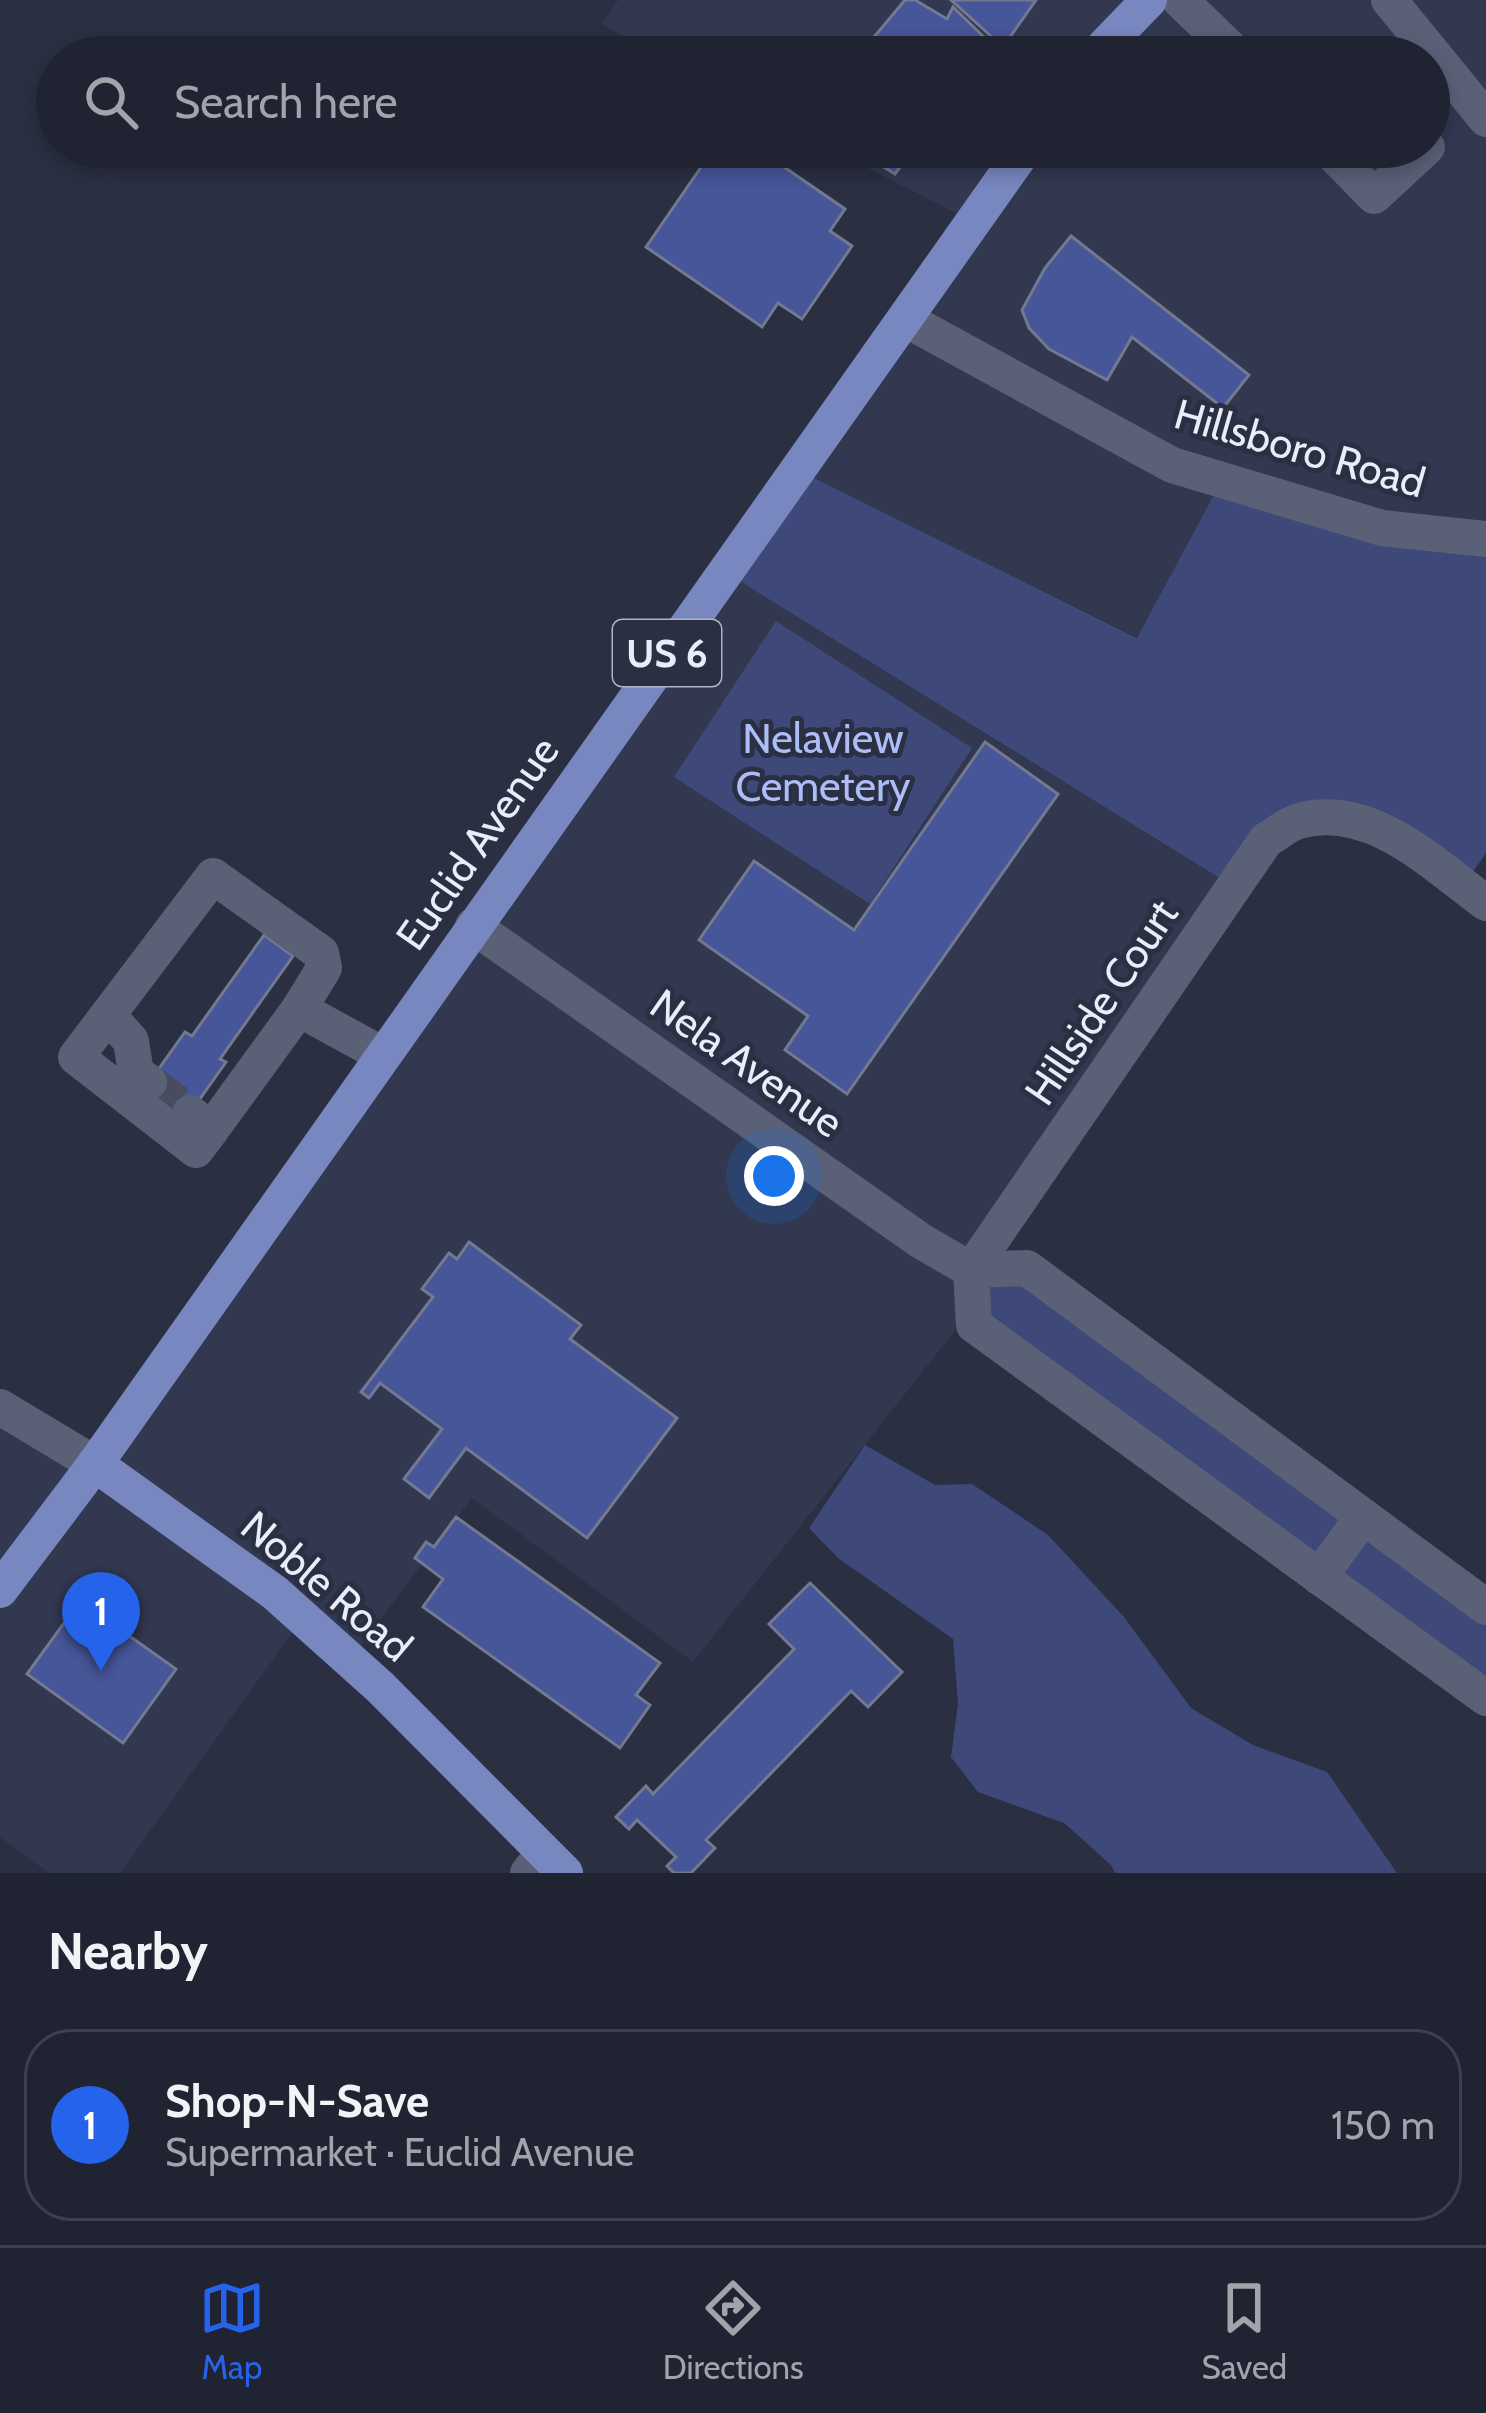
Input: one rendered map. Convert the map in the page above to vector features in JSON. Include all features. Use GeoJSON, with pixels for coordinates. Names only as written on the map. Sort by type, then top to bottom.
{"type":"FeatureCollection","features":[{"type":"Feature","properties":{"kind":"main road"},"geometry":{"type":"LineString","coordinates":[[1114,36],[1149,0]]}},
{"type":"Feature","properties":{"kind":"main road","name":"Euclid Avenue"},"geometry":{"type":"LineString","coordinates":[[0,1590],[95,1463],[1011,168]]}},
{"type":"Feature","properties":{"kind":"main road","name":"Noble Road"},"geometry":{"type":"LineString","coordinates":[[95,1463],[275,1593],[380,1687],[546,1866]]}},
{"type":"Feature","properties":{"kind":"street"},"geometry":{"type":"LineString","coordinates":[[1180,0],[1217,36]]}},
{"type":"Feature","properties":{"kind":"street"},"geometry":{"type":"LineString","coordinates":[[1389,0],[1421,36]]}},
{"type":"Feature","properties":{"kind":"street"},"geometry":{"type":"LineString","coordinates":[[1450,68],[1481,103],[1450,128]]}},
{"type":"Feature","properties":{"kind":"street"},"geometry":{"type":"LineString","coordinates":[[1347,168],[1374,196],[1404,168]]}},
{"type":"Feature","properties":{"kind":"street","name":"Hillsboro Road"},"geometry":{"type":"LineString","coordinates":[[905,319],[1172,465],[1382,528],[1486,539]]}},
{"type":"Feature","properties":{"kind":"street","name":"Hillside Court"},"geometry":{"type":"LineString","coordinates":[[971,1270],[1266,840],[1296,822],[1330,817],[1363,824],[1399,839],[1486,903]]}},
{"type":"Feature","properties":{"kind":"street"},"geometry":{"type":"LineString","coordinates":[[213,876],[321,953],[324,968],[298,1010],[249,1079],[201,1122],[196,1150],[76,1057],[213,876]]}},
{"type":"Feature","properties":{"kind":"street","name":"Nela Avenue"},"geometry":{"type":"LineString","coordinates":[[473,926],[921,1241],[971,1270],[1027,1268],[1486,1607]]}},
{"type":"Feature","properties":{"kind":"street"},"geometry":{"type":"LineString","coordinates":[[298,1010],[383,1055]]}},
{"type":"Feature","properties":{"kind":"street"},"geometry":{"type":"LineString","coordinates":[[110,1016],[131,1041],[136,1073],[149,1082]]}},
{"type":"Feature","properties":{"kind":"street"},"geometry":{"type":"LineString","coordinates":[[971,1270],[974,1324],[1486,1698]]}},
{"type":"Feature","properties":{"kind":"street","name":"Noble Road"},"geometry":{"type":"LineString","coordinates":[[0,1407],[95,1463]]}},
{"type":"Feature","properties":{"kind":"street"},"geometry":{"type":"LineString","coordinates":[[1319,1577],[1363,1516]]}},
{"type":"Feature","properties":{"kind":"shaded area"},"geometry":{"type":"Polygon","coordinates":[[[618,0],[1486,0],[1486,539],[1138,638],[798,470],[972,221],[867,168],[1450,168],[1450,36],[623,36],[601,24],[618,0]]]}},
{"type":"Feature","properties":{"kind":"shaded area"},"geometry":{"type":"Polygon","coordinates":[[[725,572],[1234,887],[1085,1106],[973,1308],[693,1662],[472,1498],[350,1660],[302,1619],[120,1873],[49,1873],[0,1837],[0,1407],[94,1463],[725,572]]]}},
{"type":"Feature","properties":{"kind":"green space"},"geometry":{"type":"Polygon","coordinates":[[[798,470],[1137,638],[1222,480],[1486,539],[1486,853],[1463,886],[1399,839],[1296,822],[1234,887],[725,572],[798,470]]]}},
{"type":"Feature","properties":{"kind":"green space","name":"Nelaview Cemetery"},"geometry":{"type":"Polygon","coordinates":[[[776,621],[972,748],[870,904],[674,777],[776,621]]]}},
{"type":"Feature","properties":{"kind":"green space"},"geometry":{"type":"Polygon","coordinates":[[[1027,1268],[1486,1607],[1486,1698],[974,1325],[971,1270],[1027,1268]]]}},
{"type":"Feature","properties":{"kind":"green space"},"geometry":{"type":"Polygon","coordinates":[[[865,1445],[935,1485],[972,1484],[1048,1535],[1124,1617],[1191,1708],[1253,1745],[1327,1772],[1397,1873],[1115,1873],[1064,1823],[978,1792],[951,1757],[958,1704],[953,1639],[838,1558],[809,1528],[865,1445]]]}},
{"type":"Feature","properties":{"kind":"building"},"geometry":{"type":"Polygon","coordinates":[[[905,0],[915,0],[947,19],[953,7],[983,36],[875,36],[905,0]]]}},
{"type":"Feature","properties":{"kind":"building"},"geometry":{"type":"Polygon","coordinates":[[[951,0],[1036,0],[1011,36],[991,36],[951,0]]]}},
{"type":"Feature","properties":{"kind":"building"},"geometry":{"type":"Polygon","coordinates":[[[701,168],[785,168],[845,209],[830,231],[852,246],[802,319],[778,303],[762,327],[646,247],[701,168]]]}},
{"type":"Feature","properties":{"kind":"building"},"geometry":{"type":"Polygon","coordinates":[[[1071,236],[1249,375],[1223,408],[1132,337],[1107,380],[1049,349],[1029,328],[1022,310],[1045,268],[1071,236]]]}},
{"type":"Feature","properties":{"kind":"building"},"geometry":{"type":"Polygon","coordinates":[[[985,742],[1058,794],[847,1094],[785,1050],[808,1016],[699,940],[754,861],[854,930],[985,742]]]}},
{"type":"Feature","properties":{"kind":"building"},"geometry":{"type":"Polygon","coordinates":[[[264,935],[293,956],[220,1059],[226,1062],[180,1127],[138,1098],[185,1032],[192,1036],[264,935]]]}},
{"type":"Feature","properties":{"kind":"building"},"geometry":{"type":"Polygon","coordinates":[[[469,1242],[581,1325],[570,1339],[677,1418],[587,1538],[466,1448],[429,1498],[404,1479],[442,1429],[380,1383],[369,1398],[361,1392],[433,1297],[422,1289],[449,1253],[457,1259],[469,1242]]]}},
{"type":"Feature","properties":{"kind":"building"},"geometry":{"type":"Polygon","coordinates":[[[456,1517],[660,1663],[636,1695],[650,1705],[620,1748],[423,1607],[443,1579],[415,1558],[426,1542],[434,1547],[456,1517]]]}},
{"type":"Feature","properties":{"kind":"building"},"geometry":{"type":"Polygon","coordinates":[[[810,1583],[902,1672],[868,1707],[851,1691],[706,1840],[715,1848],[691,1873],[674,1873],[667,1866],[676,1857],[637,1820],[629,1829],[616,1817],[646,1786],[653,1794],[794,1649],[769,1624],[810,1583]]]}},
{"type":"Feature","properties":{"kind":"building"},"geometry":{"type":"Polygon","coordinates":[[[80,1601],[176,1669],[123,1743],[27,1674],[80,1601]]]}},
{"type":"Feature","properties":{"kind":"tunnel"},"geometry":{"type":"LineString","coordinates":[[149,1082],[190,1113]]}},
{"type":"Feature","properties":{"kind":"place","name":"Shop-N-Save"},"geometry":{"type":"Point","coordinates":[101,1671]}}]}
